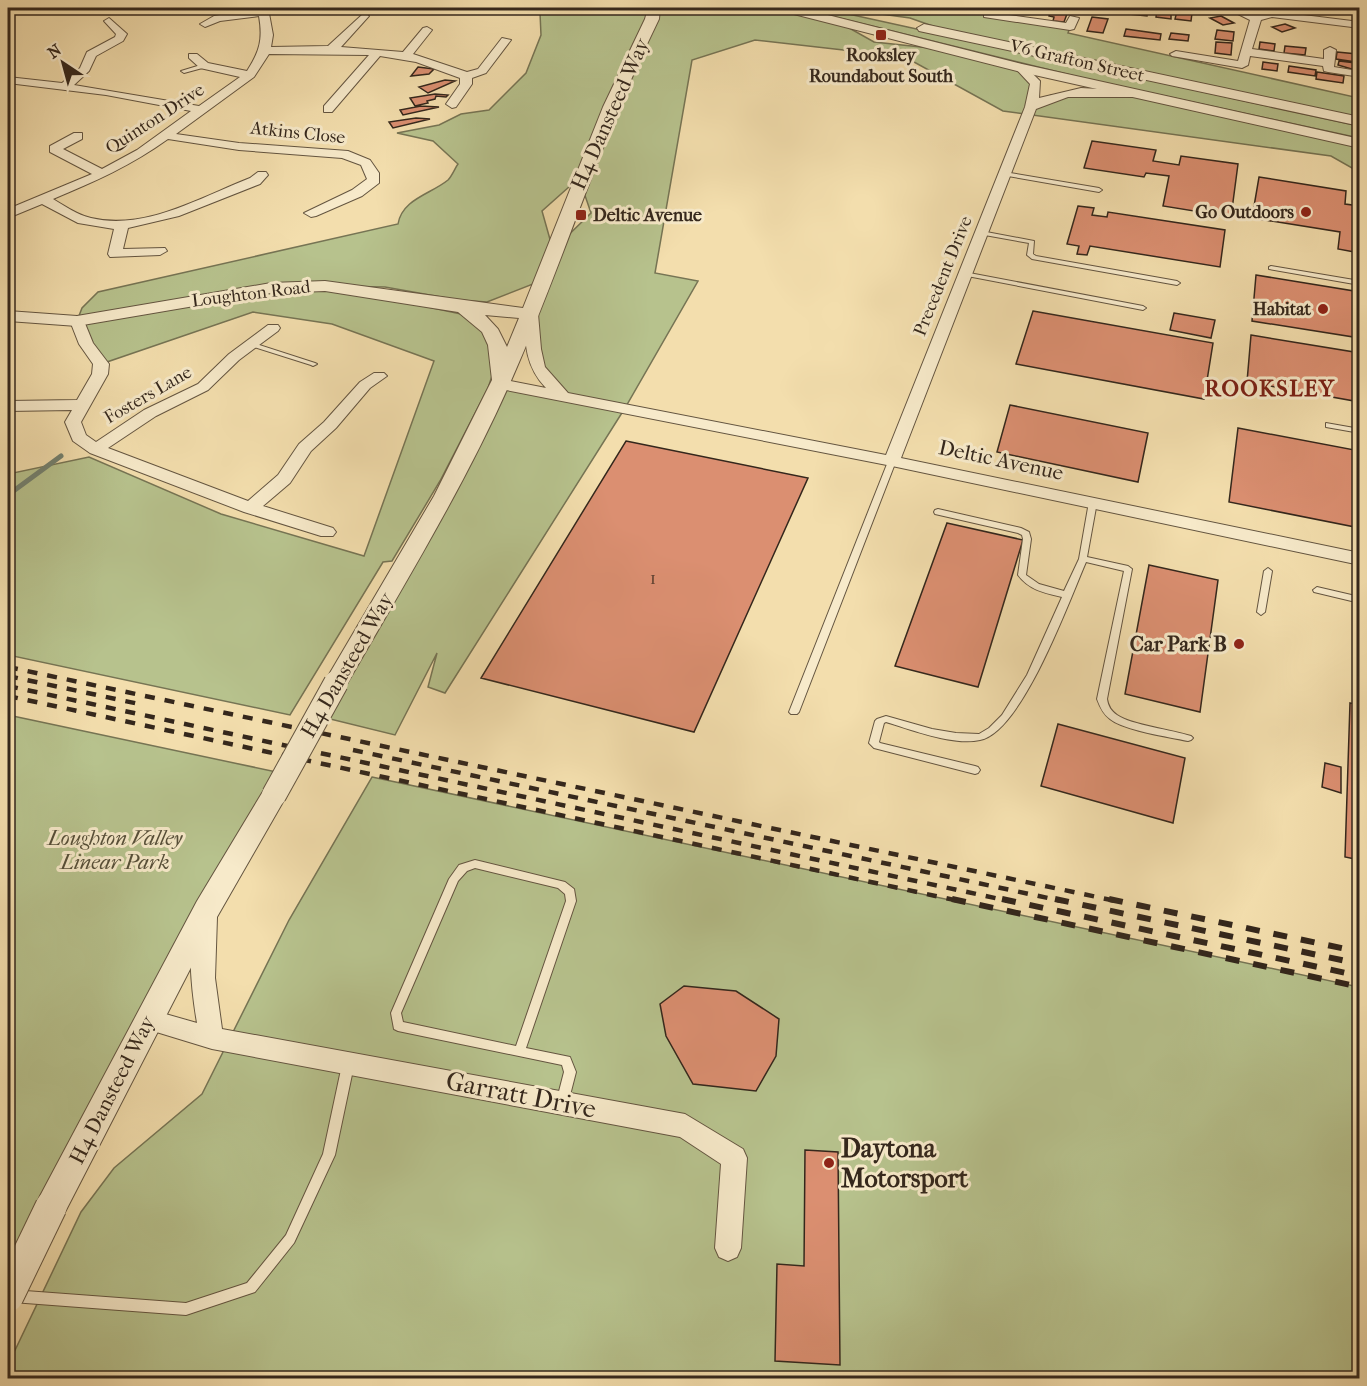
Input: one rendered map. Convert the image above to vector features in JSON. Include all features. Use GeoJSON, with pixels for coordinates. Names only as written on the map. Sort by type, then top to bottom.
{"type":"FeatureCollection","features":[{"type":"Feature","properties":{"kind":"street"},"geometry":{"type":"LineString","coordinates":[[206,8],[218,18]]}},
{"type":"Feature","properties":{"kind":"street","name":"H4 Dansteed Way"},"geometry":{"type":"LineString","coordinates":[[8,1296],[51,1207],[207,909],[456,472],[501,384],[531,314],[553,251],[612,102],[652,16],[672,8]]}},
{"type":"Feature","properties":{"kind":"street","name":"V6 Grafton Street"},"geometry":{"type":"LineString","coordinates":[[787,8],[1022,68],[1359,144]]}},
{"type":"Feature","properties":{"kind":"street","name":"V6 Grafton Street"},"geometry":{"type":"LineString","coordinates":[[837,8],[1359,122]]}},
{"type":"Feature","properties":{"kind":"street"},"geometry":{"type":"LineString","coordinates":[[1219,8],[1242,9],[1247,16],[1263,13],[1359,25]]}},
{"type":"Feature","properties":{"kind":"street"},"geometry":{"type":"LineString","coordinates":[[205,24],[218,18],[263,10],[268,35],[265,51],[332,49],[377,52],[436,62],[466,76],[483,71],[506,40]]}},
{"type":"Feature","properties":{"kind":"street"},"geometry":{"type":"LineString","coordinates":[[988,15],[1006,12],[1070,26]]}},
{"type":"Feature","properties":{"kind":"street"},"geometry":{"type":"LineString","coordinates":[[1176,54],[1241,68],[1263,13]]}},
{"type":"Feature","properties":{"kind":"street"},"geometry":{"type":"LineString","coordinates":[[332,49],[364,16]]}},
{"type":"Feature","properties":{"kind":"street"},"geometry":{"type":"LineString","coordinates":[[65,87],[86,69],[91,54],[119,39],[122,34],[109,21]]}},
{"type":"Feature","properties":{"kind":"street"},"geometry":{"type":"LineString","coordinates":[[406,56],[427,30]]}},
{"type":"Feature","properties":{"kind":"street"},"geometry":{"type":"LineString","coordinates":[[1330,50],[1328,69],[1354,73]]}},
{"type":"Feature","properties":{"kind":"street","name":"Quinton Drive"},"geometry":{"type":"LineString","coordinates":[[8,214],[102,174],[169,136],[250,75],[265,51]]}},
{"type":"Feature","properties":{"kind":"street"},"geometry":{"type":"LineString","coordinates":[[328,109],[377,52]]}},
{"type":"Feature","properties":{"kind":"street"},"geometry":{"type":"LineString","coordinates":[[1246,52],[1329,63]]}},
{"type":"Feature","properties":{"kind":"street"},"geometry":{"type":"LineString","coordinates":[[193,56],[204,66],[250,75]]}},
{"type":"Feature","properties":{"kind":"street","name":"Precedent Drive"},"geometry":{"type":"LineString","coordinates":[[892,460],[1031,107],[1037,86],[1036,80],[1022,68]]}},
{"type":"Feature","properties":{"kind":"street"},"geometry":{"type":"LineString","coordinates":[[452,104],[466,84],[466,76]]}},
{"type":"Feature","properties":{"kind":"street"},"geometry":{"type":"LineString","coordinates":[[8,80],[203,110]]}},
{"type":"Feature","properties":{"kind":"street"},"geometry":{"type":"LineString","coordinates":[[1031,107],[1051,95],[1134,94]]}},
{"type":"Feature","properties":{"kind":"street"},"geometry":{"type":"LineString","coordinates":[[78,136],[50,148],[102,174]]}},
{"type":"Feature","properties":{"kind":"street","name":"Atkins Close"},"geometry":{"type":"LineString","coordinates":[[169,136],[194,142],[344,154],[362,159],[372,169],[374,180],[357,193],[310,213]]}},
{"type":"Feature","properties":{"kind":"street"},"geometry":{"type":"LineString","coordinates":[[43,199],[88,221],[122,225],[161,217],[255,181],[262,175]]}},
{"type":"Feature","properties":{"kind":"street"},"geometry":{"type":"LineString","coordinates":[[122,225],[115,254],[160,251]]}},
{"type":"Feature","properties":{"kind":"street","name":"Loughton Road"},"geometry":{"type":"LineString","coordinates":[[8,316],[48,321],[77,321],[271,288],[325,285],[463,307],[531,314]]}},
{"type":"Feature","properties":{"kind":"street"},"geometry":{"type":"LineString","coordinates":[[463,307],[482,318],[494,335],[501,352],[501,384]]}},
{"type":"Feature","properties":{"kind":"street"},"geometry":{"type":"LineString","coordinates":[[531,314],[534,362],[543,379],[562,394]]}},
{"type":"Feature","properties":{"kind":"street","name":"Fosters Lane"},"geometry":{"type":"LineString","coordinates":[[77,321],[86,344],[101,364],[100,374],[73,422],[78,438],[96,448],[250,508],[327,532]]}},
{"type":"Feature","properties":{"kind":"street","name":"Fosters Lane"},"geometry":{"type":"LineString","coordinates":[[96,448],[150,413],[203,387],[234,357],[273,328]]}},
{"type":"Feature","properties":{"kind":"street"},"geometry":{"type":"LineString","coordinates":[[250,508],[284,479],[305,448],[330,425],[364,384],[379,376]]}},
{"type":"Feature","properties":{"kind":"street","name":"Deltic Avenue"},"geometry":{"type":"LineString","coordinates":[[501,384],[562,394],[892,460],[1359,559]]}},
{"type":"Feature","properties":{"kind":"street","name":"Fosters Lane"},"geometry":{"type":"LineString","coordinates":[[8,406],[81,405]]}},
{"type":"Feature","properties":{"kind":"street"},"geometry":{"type":"LineString","coordinates":[[207,909],[202,966],[203,1002],[212,1038]]}},
{"type":"Feature","properties":{"kind":"street","name":"Garratt Drive"},"geometry":{"type":"LineString","coordinates":[[148,1020],[212,1038],[685,1126],[734,1158],[728,1248]]}},
{"type":"Feature","properties":{"kind":"lane"},"geometry":{"type":"LineString","coordinates":[[184,71],[204,66]]}},
{"type":"Feature","properties":{"kind":"lane"},"geometry":{"type":"LineString","coordinates":[[1004,174],[1099,190]]}},
{"type":"Feature","properties":{"kind":"lane"},"geometry":{"type":"LineString","coordinates":[[981,232],[1032,242],[1030,255],[1034,258],[1178,283]]}},
{"type":"Feature","properties":{"kind":"lane"},"geometry":{"type":"LineString","coordinates":[[1271,268],[1359,283]]}},
{"type":"Feature","properties":{"kind":"lane"},"geometry":{"type":"LineString","coordinates":[[964,274],[1143,308]]}},
{"type":"Feature","properties":{"kind":"lane"},"geometry":{"type":"LineString","coordinates":[[253,345],[313,364]]}},
{"type":"Feature","properties":{"kind":"lane"},"geometry":{"type":"LineString","coordinates":[[1329,425],[1359,431]]}},
{"type":"Feature","properties":{"kind":"lane"},"geometry":{"type":"LineString","coordinates":[[794,712],[892,460]]}},
{"type":"Feature","properties":{"kind":"lane"},"geometry":{"type":"LineString","coordinates":[[975,770],[877,746],[874,743],[880,721],[886,719],[949,736],[982,737],[1004,721],[1030,677],[1083,559],[1093,502]]}},
{"type":"Feature","properties":{"kind":"lane"},"geometry":{"type":"LineString","coordinates":[[938,512],[1021,531],[1027,539],[1022,575],[1026,580],[1043,589],[1067,595]]}},
{"type":"Feature","properties":{"kind":"lane"},"geometry":{"type":"LineString","coordinates":[[1083,559],[1128,569],[1102,699],[1104,707],[1112,717],[1122,722],[1188,738]]}},
{"type":"Feature","properties":{"kind":"lane"},"geometry":{"type":"LineString","coordinates":[[1261,612],[1268,571]]}},
{"type":"Feature","properties":{"kind":"lane"},"geometry":{"type":"LineString","coordinates":[[1317,590],[1359,600]]}},
{"type":"Feature","properties":{"kind":"lane"},"geometry":{"type":"LineString","coordinates":[[520,1050],[571,901],[570,892],[561,885],[475,864],[463,868],[454,879],[396,1013],[398,1026],[566,1061],[570,1072],[562,1103]]}},
{"type":"Feature","properties":{"kind":"lane"},"geometry":{"type":"LineString","coordinates":[[8,1296],[186,1309],[251,1288],[290,1239],[329,1155],[349,1062]]}},
{"type":"Feature","properties":{"kind":"green space"},"geometry":{"type":"Polygon","coordinates":[[[532,8],[654,8],[653,18],[672,8],[787,8],[835,20],[874,42],[949,50],[1031,75],[1032,105],[1051,95],[1134,94],[1359,144],[1359,172],[1331,156],[1003,111],[905,57],[755,40],[692,60],[655,273],[698,281],[625,408],[445,693],[428,687],[437,653],[395,735],[318,716],[501,384],[560,394],[543,379],[531,314],[543,280],[487,302],[458,300],[385,287],[329,286],[461,314],[488,331],[492,376],[440,481],[392,561],[383,562],[290,715],[8,655],[8,474],[89,457],[221,514],[364,556],[434,361],[332,324],[253,312],[101,364],[77,321],[82,308],[98,292],[398,224],[405,209],[411,203],[448,180],[458,164],[433,141],[397,133],[439,125],[461,114],[489,110],[526,73],[541,35],[540,13],[532,8]],[[579,178],[542,211],[553,250],[591,213],[579,178]]]}},
{"type":"Feature","properties":{"kind":"green space"},"geometry":{"type":"Polygon","coordinates":[[[821,8],[1359,126],[1359,138],[1091,80],[815,12],[821,8]]]}},
{"type":"Feature","properties":{"kind":"green space"},"geometry":{"type":"Polygon","coordinates":[[[837,8],[958,10],[1070,27],[1068,33],[1359,98],[1359,122],[958,35],[910,18],[837,8]]]}},
{"type":"Feature","properties":{"kind":"green space","name":"Loughton Valley Linear Park"},"geometry":{"type":"Polygon","coordinates":[[[8,715],[286,774],[8,1296],[8,715]]]}},
{"type":"Feature","properties":{"kind":"green space","name":"Daytona Motorsport"},"geometry":{"type":"Polygon","coordinates":[[[372,777],[1359,987],[1359,1378],[8,1378],[8,1365],[81,1212],[114,1168],[202,1094],[289,920],[372,777]]]}},
{"type":"Feature","properties":{"kind":"building"},"geometry":{"type":"Polygon","coordinates":[[[1148,8],[1147,16],[1129,14],[1129,9],[1148,8]]]}},
{"type":"Feature","properties":{"kind":"building"},"geometry":{"type":"Polygon","coordinates":[[[1157,9],[1171,11],[1171,19],[1156,17],[1157,9]]]}},
{"type":"Feature","properties":{"kind":"building"},"geometry":{"type":"Polygon","coordinates":[[[1177,11],[1192,13],[1191,21],[1175,19],[1177,11]]]}},
{"type":"Feature","properties":{"kind":"building"},"geometry":{"type":"Polygon","coordinates":[[[1050,12],[1067,14],[1064,22],[1053,21],[1054,17],[1049,16],[1050,12]]]}},
{"type":"Feature","properties":{"kind":"building"},"geometry":{"type":"Polygon","coordinates":[[[1221,16],[1234,23],[1223,25],[1210,18],[1221,16]]]}},
{"type":"Feature","properties":{"kind":"building"},"geometry":{"type":"Polygon","coordinates":[[[1092,17],[1108,19],[1103,33],[1087,31],[1092,17]]]}},
{"type":"Feature","properties":{"kind":"building"},"geometry":{"type":"Polygon","coordinates":[[[1285,24],[1295,28],[1282,32],[1272,27],[1285,24]]]}},
{"type":"Feature","properties":{"kind":"building"},"geometry":{"type":"Polygon","coordinates":[[[1126,29],[1161,34],[1160,40],[1124,36],[1126,29]]]}},
{"type":"Feature","properties":{"kind":"building"},"geometry":{"type":"Polygon","coordinates":[[[1217,30],[1234,32],[1233,41],[1215,39],[1217,30]]]}},
{"type":"Feature","properties":{"kind":"building"},"geometry":{"type":"Polygon","coordinates":[[[1171,33],[1189,35],[1188,41],[1169,39],[1171,33]]]}},
{"type":"Feature","properties":{"kind":"building"},"geometry":{"type":"Polygon","coordinates":[[[1216,42],[1232,43],[1231,55],[1215,53],[1216,42]]]}},
{"type":"Feature","properties":{"kind":"building"},"geometry":{"type":"Polygon","coordinates":[[[1260,42],[1275,44],[1274,51],[1259,49],[1260,42]]]}},
{"type":"Feature","properties":{"kind":"building"},"geometry":{"type":"Polygon","coordinates":[[[1285,46],[1306,48],[1305,55],[1284,53],[1285,46]]]}},
{"type":"Feature","properties":{"kind":"building"},"geometry":{"type":"Polygon","coordinates":[[[1337,52],[1357,54],[1356,62],[1336,59],[1337,52]]]}},
{"type":"Feature","properties":{"kind":"building"},"geometry":{"type":"Polygon","coordinates":[[[1339,61],[1356,63],[1355,70],[1338,65],[1339,61]]]}},
{"type":"Feature","properties":{"kind":"building"},"geometry":{"type":"Polygon","coordinates":[[[1263,62],[1278,64],[1277,71],[1262,69],[1263,62]]]}},
{"type":"Feature","properties":{"kind":"building"},"geometry":{"type":"Polygon","coordinates":[[[1289,66],[1316,70],[1315,76],[1288,72],[1289,66]]]}},
{"type":"Feature","properties":{"kind":"building"},"geometry":{"type":"Polygon","coordinates":[[[418,67],[434,69],[429,74],[411,76],[418,67]]]}},
{"type":"Feature","properties":{"kind":"building"},"geometry":{"type":"Polygon","coordinates":[[[1317,72],[1344,76],[1343,83],[1316,79],[1317,72]]]}},
{"type":"Feature","properties":{"kind":"building"},"geometry":{"type":"Polygon","coordinates":[[[445,80],[455,81],[428,93],[419,87],[445,80]]]}},
{"type":"Feature","properties":{"kind":"building"},"geometry":{"type":"Polygon","coordinates":[[[435,94],[448,95],[446,97],[436,96],[435,99],[427,101],[428,103],[415,106],[410,98],[435,94]]]}},
{"type":"Feature","properties":{"kind":"building"},"geometry":{"type":"Polygon","coordinates":[[[421,106],[439,107],[403,115],[400,110],[421,106]]]}},
{"type":"Feature","properties":{"kind":"building"},"geometry":{"type":"Polygon","coordinates":[[[416,118],[430,119],[393,128],[389,122],[416,118]]]}},
{"type":"Feature","properties":{"kind":"building"},"geometry":{"type":"Polygon","coordinates":[[[1092,141],[1156,150],[1153,161],[1179,165],[1181,156],[1238,164],[1231,217],[1163,206],[1169,176],[1146,173],[1144,177],[1084,168],[1092,141]]]}},
{"type":"Feature","properties":{"kind":"building","name":"Go Outdoors"},"geometry":{"type":"Polygon","coordinates":[[[1259,177],[1346,191],[1345,204],[1360,206],[1360,253],[1338,249],[1340,232],[1252,218],[1259,177]]]}},
{"type":"Feature","properties":{"kind":"building"},"geometry":{"type":"Polygon","coordinates":[[[1078,206],[1094,208],[1092,215],[1107,217],[1108,212],[1225,230],[1220,267],[1090,246],[1087,255],[1077,254],[1079,246],[1067,244],[1078,206]]]}},
{"type":"Feature","properties":{"kind":"building"},"geometry":{"type":"Polygon","coordinates":[[[1256,275],[1360,292],[1360,338],[1252,321],[1256,275]]]}},
{"type":"Feature","properties":{"kind":"building"},"geometry":{"type":"Polygon","coordinates":[[[1033,311],[1213,343],[1204,399],[1016,364],[1033,311]]]}},
{"type":"Feature","properties":{"kind":"building"},"geometry":{"type":"Polygon","coordinates":[[[1174,313],[1215,320],[1211,338],[1170,330],[1174,313]]]}},
{"type":"Feature","properties":{"kind":"building"},"geometry":{"type":"Polygon","coordinates":[[[1251,335],[1360,353],[1360,402],[1247,382],[1251,335]]]}},
{"type":"Feature","properties":{"kind":"building"},"geometry":{"type":"Polygon","coordinates":[[[1010,405],[1148,433],[1138,482],[997,452],[1010,405]]]}},
{"type":"Feature","properties":{"kind":"building"},"geometry":{"type":"Polygon","coordinates":[[[1238,428],[1360,451],[1360,528],[1229,502],[1238,428]]]}},
{"type":"Feature","properties":{"kind":"building"},"geometry":{"type":"Polygon","coordinates":[[[626,441],[808,478],[694,732],[481,678],[626,441]]]}},
{"type":"Feature","properties":{"kind":"building"},"geometry":{"type":"Polygon","coordinates":[[[947,523],[1023,540],[978,687],[895,666],[947,523]]]}},
{"type":"Feature","properties":{"kind":"building"},"geometry":{"type":"Polygon","coordinates":[[[1149,565],[1218,580],[1200,712],[1125,694],[1149,565]]]}},
{"type":"Feature","properties":{"kind":"building"},"geometry":{"type":"Polygon","coordinates":[[[1350,703],[1360,705],[1360,860],[1345,857],[1350,703]]]}},
{"type":"Feature","properties":{"kind":"building"},"geometry":{"type":"Polygon","coordinates":[[[1058,724],[1185,758],[1173,823],[1041,786],[1058,724]]]}},
{"type":"Feature","properties":{"kind":"building"},"geometry":{"type":"Polygon","coordinates":[[[1325,763],[1341,767],[1341,793],[1322,787],[1325,763]]]}},
{"type":"Feature","properties":{"kind":"building"},"geometry":{"type":"Polygon","coordinates":[[[684,986],[736,991],[779,1019],[776,1056],[756,1091],[693,1084],[666,1036],[660,1004],[684,986]]]}},
{"type":"Feature","properties":{"kind":"building"},"geometry":{"type":"Polygon","coordinates":[[[805,1150],[838,1152],[840,1365],[775,1361],[777,1264],[804,1266],[805,1150]]]}},
{"type":"Feature","properties":{"kind":"waterway"},"geometry":{"type":"LineString","coordinates":[[8,495],[61,456]]}},
{"type":"Feature","properties":{"kind":"railway"},"geometry":{"type":"LineString","coordinates":[[8,667],[1116,901]]}},
{"type":"Feature","properties":{"kind":"railway"},"geometry":{"type":"LineString","coordinates":[[8,676],[139,704]]}},
{"type":"Feature","properties":{"kind":"railway"},"geometry":{"type":"LineString","coordinates":[[8,686],[1009,901]]}},
{"type":"Feature","properties":{"kind":"railway"},"geometry":{"type":"LineString","coordinates":[[8,696],[959,901]]}},
{"type":"Feature","properties":{"kind":"railway"},"geometry":{"type":"LineString","coordinates":[[353,750],[1062,901]]}},
{"type":"Feature","properties":{"kind":"railway"},"geometry":{"type":"LineString","coordinates":[[952,899],[1360,987]]}},
{"type":"Feature","properties":{"kind":"railway"},"geometry":{"type":"LineString","coordinates":[[1002,899],[1360,976]]}},
{"type":"Feature","properties":{"kind":"railway"},"geometry":{"type":"LineString","coordinates":[[1055,899],[1360,964]]}},
{"type":"Feature","properties":{"kind":"railway"},"geometry":{"type":"LineString","coordinates":[[1109,899],[1360,952]]}},
{"type":"Feature","properties":{"kind":"place","name":"Rooksley Roundabout South"},"geometry":{"type":"Point","coordinates":[881,35]}},
{"type":"Feature","properties":{"kind":"place","name":"Go Outdoors"},"geometry":{"type":"Point","coordinates":[1306,212]}},
{"type":"Feature","properties":{"kind":"place","name":"Deltic Avenue"},"geometry":{"type":"Point","coordinates":[581,215]}},
{"type":"Feature","properties":{"kind":"place","name":"Habitat"},"geometry":{"type":"Point","coordinates":[1323,309]}},
{"type":"Feature","properties":{"kind":"place","name":"Car Park B"},"geometry":{"type":"Point","coordinates":[1239,644]}},
{"type":"Feature","properties":{"kind":"place","name":"Daytona Motorsport"},"geometry":{"type":"Point","coordinates":[829,1163]}},
{"type":"Feature","properties":{"kind":"district","name":"ROOKSLEY"},"geometry":{"type":"Point","coordinates":[1270,389]}}]}
